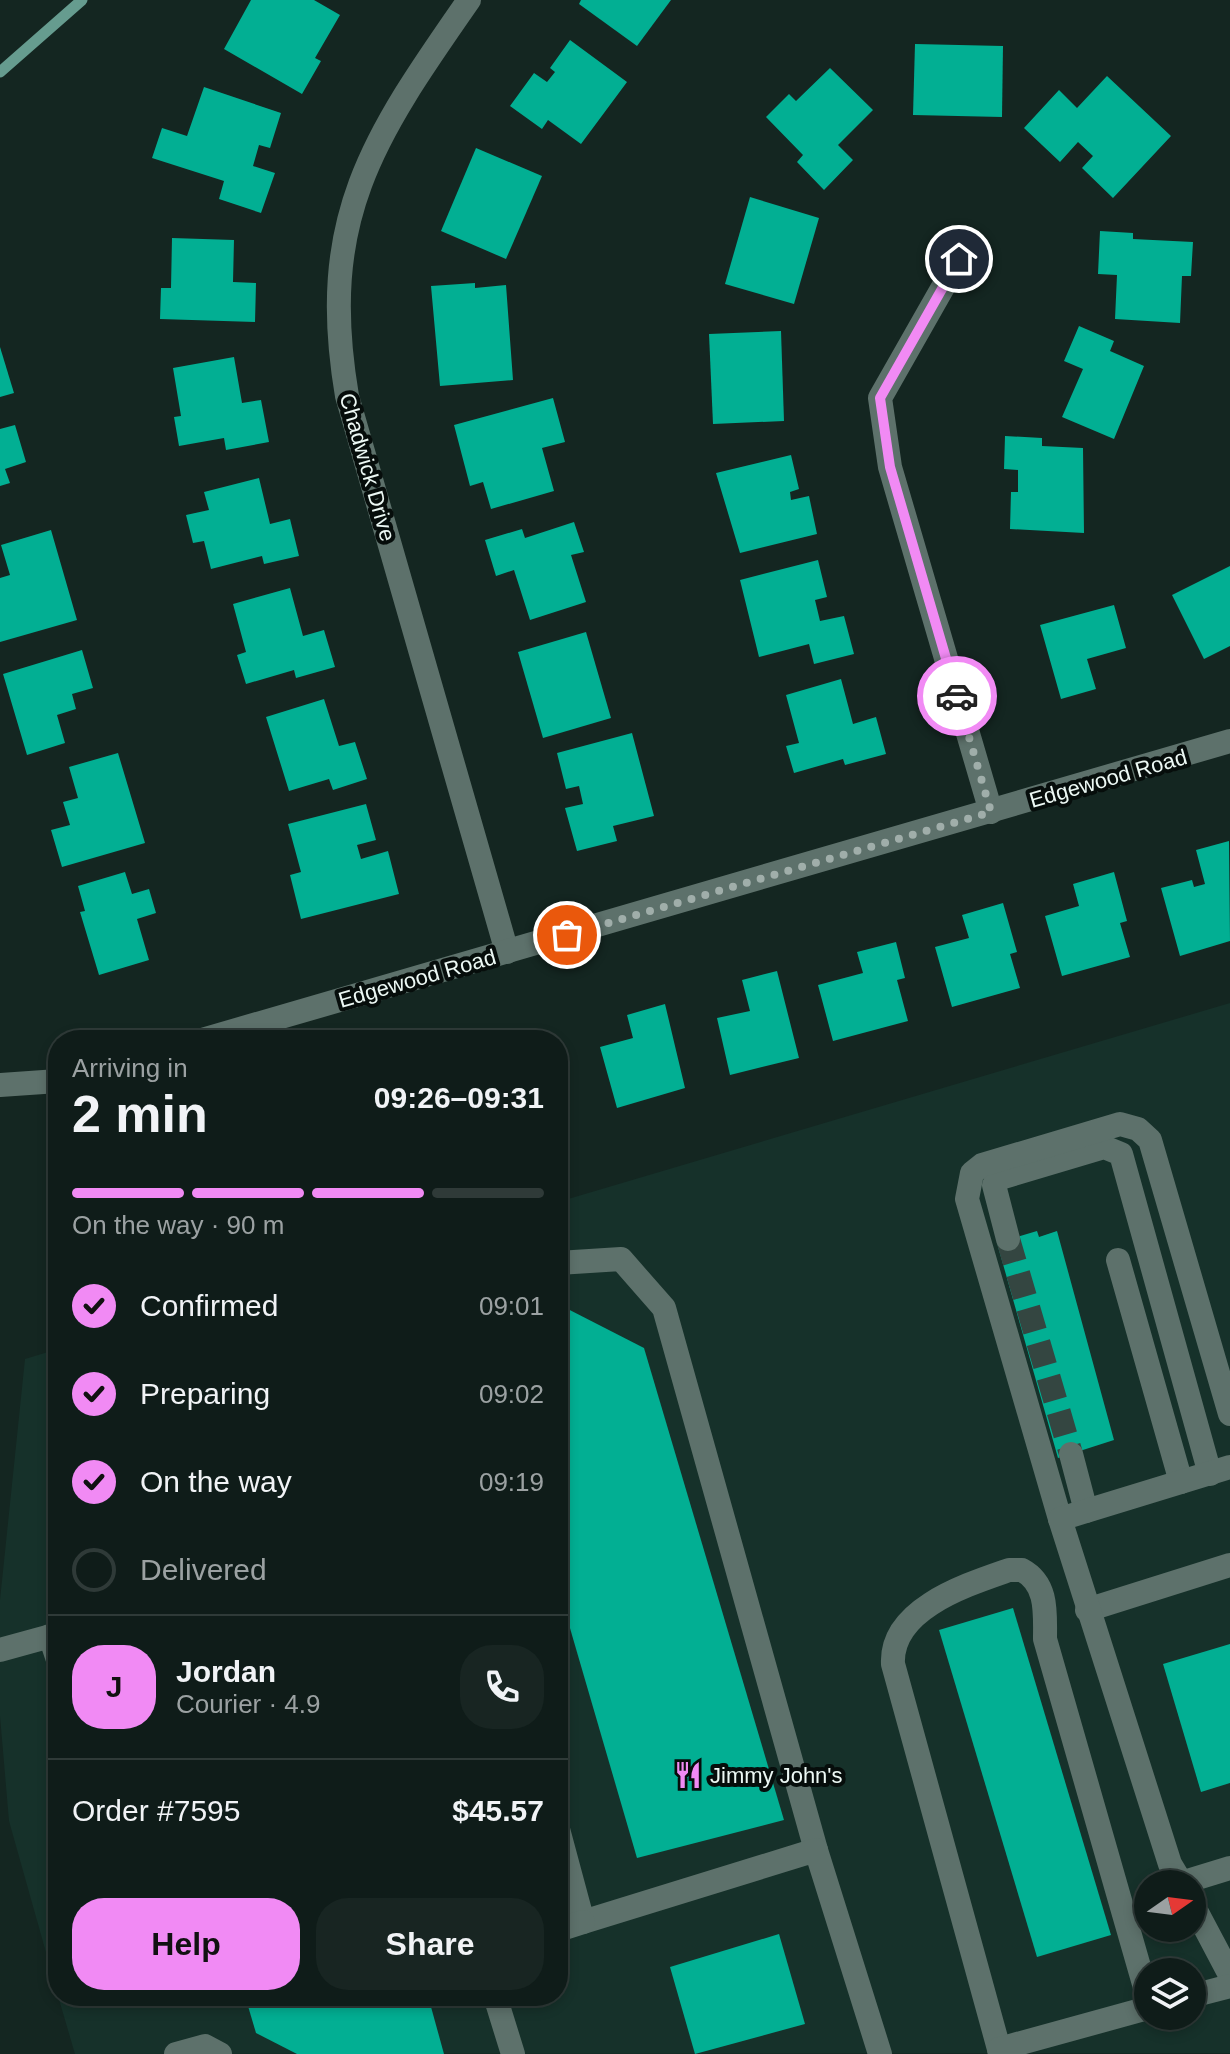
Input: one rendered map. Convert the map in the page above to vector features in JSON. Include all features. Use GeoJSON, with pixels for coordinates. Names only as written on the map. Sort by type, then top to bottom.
{"type":"FeatureCollection","features":[{"type":"Feature","properties":{"kind":"street","name":"Chadwick Drive"},"geometry":{"type":"LineString","coordinates":[[469,0],[401,98],[366,164],[344,240],[337,318],[347,396],[507,952]]}},
{"type":"Feature","properties":{"kind":"street"},"geometry":{"type":"LineString","coordinates":[[959,259],[880,398],[890,467],[991,812]]}},
{"type":"Feature","properties":{"kind":"street","name":"Edgewood Road"},"geometry":{"type":"LineString","coordinates":[[237,1030],[1230,741]]}},
{"type":"Feature","properties":{"kind":"street"},"geometry":{"type":"LineString","coordinates":[[0,1085],[48,1082]]}},
{"type":"Feature","properties":{"kind":"street"},"geometry":{"type":"LineString","coordinates":[[1173,1870],[1087,1610],[967,1199],[972,1173],[982,1165],[1120,1124],[1138,1129],[1150,1140],[1230,1414]]}},
{"type":"Feature","properties":{"kind":"street"},"geometry":{"type":"LineString","coordinates":[[1008,1239],[994,1185],[997,1179],[1104,1147],[1121,1154],[1220,1470],[1060,1519]]}},
{"type":"Feature","properties":{"kind":"street"},"geometry":{"type":"LineString","coordinates":[[568,1262],[621,1259],[664,1308],[816,1850],[880,2054]]}},
{"type":"Feature","properties":{"kind":"street"},"geometry":{"type":"LineString","coordinates":[[1118,1260],[1181,1482]]}},
{"type":"Feature","properties":{"kind":"street"},"geometry":{"type":"LineString","coordinates":[[1071,1454],[1086,1511]]}},
{"type":"Feature","properties":{"kind":"street"},"geometry":{"type":"LineString","coordinates":[[1087,1610],[1230,1565]]}},
{"type":"Feature","properties":{"kind":"street"},"geometry":{"type":"LineString","coordinates":[[1134,2012],[1000,2051],[893,1664],[892,1648],[898,1634],[928,1606],[1009,1570],[1022,1570],[1032,1575],[1043,1594],[1045,1639],[1137,1958]]}},
{"type":"Feature","properties":{"kind":"street"},"geometry":{"type":"LineString","coordinates":[[0,1650],[48,1637]]}},
{"type":"Feature","properties":{"kind":"street"},"geometry":{"type":"LineString","coordinates":[[568,1927],[816,1850]]}},
{"type":"Feature","properties":{"kind":"street"},"geometry":{"type":"LineString","coordinates":[[568,1866],[583,1922]]}},
{"type":"Feature","properties":{"kind":"street"},"geometry":{"type":"LineString","coordinates":[[1206,1880],[1230,1868]]}},
{"type":"Feature","properties":{"kind":"street"},"geometry":{"type":"LineString","coordinates":[[1206,1930],[1230,1975]]}},
{"type":"Feature","properties":{"kind":"street"},"geometry":{"type":"LineString","coordinates":[[1206,1992],[1230,1986]]}},
{"type":"Feature","properties":{"kind":"street"},"geometry":{"type":"LineString","coordinates":[[498,2006],[513,2054]]}},
{"type":"Feature","properties":{"kind":"street"},"geometry":{"type":"LineString","coordinates":[[176,2054],[205,2046],[220,2054]]}},
{"type":"Feature","properties":{"kind":"shaded area"},"geometry":{"type":"Polygon","coordinates":[[[1230,1003],[1230,2053],[75,2054],[61,2006],[568,2006],[568,1199],[1230,1003]]]}},
{"type":"Feature","properties":{"kind":"shaded area"},"geometry":{"type":"Polygon","coordinates":[[[48,1352],[48,1959],[9,1821],[0,1716],[0,1600],[25,1359],[48,1352]]]}},
{"type":"Feature","properties":{"kind":"building"},"geometry":{"type":"Polygon","coordinates":[[[251,0],[314,0],[340,15],[315,58],[321,61],[302,94],[224,49],[251,0]]]}},
{"type":"Feature","properties":{"kind":"building"},"geometry":{"type":"Polygon","coordinates":[[[581,0],[671,0],[637,46],[579,4],[581,0]]]}},
{"type":"Feature","properties":{"kind":"building"},"geometry":{"type":"Polygon","coordinates":[[[570,40],[627,82],[581,144],[548,120],[542,129],[510,106],[534,73],[547,82],[555,72],[550,68],[570,40]]]}},
{"type":"Feature","properties":{"kind":"building"},"geometry":{"type":"Polygon","coordinates":[[[915,44],[1003,46],[1002,117],[913,115],[915,44]]]}},
{"type":"Feature","properties":{"kind":"building"},"geometry":{"type":"Polygon","coordinates":[[[830,68],[873,110],[838,145],[853,160],[824,190],[797,162],[803,155],[766,117],[789,94],[796,101],[830,68]]]}},
{"type":"Feature","properties":{"kind":"building"},"geometry":{"type":"Polygon","coordinates":[[[1107,76],[1171,136],[1113,198],[1082,168],[1093,156],[1078,142],[1060,162],[1024,128],[1059,90],[1077,108],[1107,76]]]}},
{"type":"Feature","properties":{"kind":"building"},"geometry":{"type":"Polygon","coordinates":[[[204,87],[281,113],[270,148],[259,145],[253,166],[275,173],[261,213],[219,199],[224,181],[152,158],[162,128],[187,136],[204,87]]]}},
{"type":"Feature","properties":{"kind":"building"},"geometry":{"type":"Polygon","coordinates":[[[476,148],[542,176],[506,259],[441,231],[476,148]]]}},
{"type":"Feature","properties":{"kind":"building"},"geometry":{"type":"Polygon","coordinates":[[[750,197],[819,218],[794,304],[725,284],[750,197]]]}},
{"type":"Feature","properties":{"kind":"building"},"geometry":{"type":"Polygon","coordinates":[[[1100,231],[1133,233],[1133,239],[1193,242],[1191,276],[1182,276],[1180,323],[1115,319],[1117,275],[1098,274],[1100,231]]]}},
{"type":"Feature","properties":{"kind":"building"},"geometry":{"type":"Polygon","coordinates":[[[172,238],[234,240],[233,282],[256,283],[255,322],[160,319],[161,288],[171,288],[172,238]]]}},
{"type":"Feature","properties":{"kind":"building"},"geometry":{"type":"Polygon","coordinates":[[[475,283],[475,288],[506,285],[513,380],[440,386],[431,286],[475,283]]]}},
{"type":"Feature","properties":{"kind":"building"},"geometry":{"type":"Polygon","coordinates":[[[1079,326],[1114,341],[1110,351],[1144,366],[1114,439],[1062,417],[1083,369],[1064,361],[1079,326]]]}},
{"type":"Feature","properties":{"kind":"building"},"geometry":{"type":"Polygon","coordinates":[[[781,331],[784,421],[713,424],[709,334],[781,331]]]}},
{"type":"Feature","properties":{"kind":"building"},"geometry":{"type":"Polygon","coordinates":[[[0,347],[14,393],[0,397],[0,347]]]}},
{"type":"Feature","properties":{"kind":"building"},"geometry":{"type":"Polygon","coordinates":[[[234,357],[242,403],[261,400],[269,442],[226,450],[224,438],[179,446],[174,417],[181,416],[173,368],[234,357]]]}},
{"type":"Feature","properties":{"kind":"building"},"geometry":{"type":"Polygon","coordinates":[[[553,398],[565,442],[542,448],[554,491],[491,509],[483,482],[470,486],[454,425],[553,398]]]}},
{"type":"Feature","properties":{"kind":"building"},"geometry":{"type":"Polygon","coordinates":[[[15,425],[26,462],[5,469],[10,483],[0,486],[0,429],[15,425]]]}},
{"type":"Feature","properties":{"kind":"building"},"geometry":{"type":"Polygon","coordinates":[[[1005,436],[1042,438],[1042,446],[1083,448],[1084,533],[1010,529],[1011,492],[1018,492],[1018,470],[1004,469],[1005,436]]]}},
{"type":"Feature","properties":{"kind":"building"},"geometry":{"type":"Polygon","coordinates":[[[791,455],[799,489],[790,492],[791,500],[809,496],[817,534],[740,553],[716,473],[791,455]]]}},
{"type":"Feature","properties":{"kind":"building"},"geometry":{"type":"Polygon","coordinates":[[[259,478],[270,524],[290,519],[299,556],[264,564],[262,556],[211,569],[204,541],[193,543],[186,515],[209,510],[204,492],[259,478]]]}},
{"type":"Feature","properties":{"kind":"building"},"geometry":{"type":"Polygon","coordinates":[[[574,522],[584,552],[571,555],[586,602],[530,620],[514,570],[496,576],[485,540],[522,529],[525,538],[574,522]]]}},
{"type":"Feature","properties":{"kind":"building"},"geometry":{"type":"Polygon","coordinates":[[[51,530],[77,620],[0,642],[0,578],[10,575],[1,545],[51,530]]]}},
{"type":"Feature","properties":{"kind":"building"},"geometry":{"type":"Polygon","coordinates":[[[818,560],[827,597],[815,600],[820,621],[844,616],[854,654],[814,664],[809,644],[759,657],[740,580],[818,560]]]}},
{"type":"Feature","properties":{"kind":"building"},"geometry":{"type":"Polygon","coordinates":[[[1230,566],[1230,646],[1204,659],[1172,595],[1230,566]]]}},
{"type":"Feature","properties":{"kind":"building"},"geometry":{"type":"Polygon","coordinates":[[[290,588],[303,636],[324,630],[335,667],[296,678],[294,670],[246,684],[237,655],[246,652],[233,604],[290,588]]]}},
{"type":"Feature","properties":{"kind":"building"},"geometry":{"type":"Polygon","coordinates":[[[1114,605],[1126,648],[1087,659],[1096,689],[1061,699],[1040,625],[1114,605]]]}},
{"type":"Feature","properties":{"kind":"building"},"geometry":{"type":"Polygon","coordinates":[[[586,632],[611,718],[543,738],[518,652],[586,632]]]}},
{"type":"Feature","properties":{"kind":"building"},"geometry":{"type":"Polygon","coordinates":[[[82,650],[93,688],[72,694],[76,709],[57,715],[65,743],[27,755],[3,674],[82,650]]]}},
{"type":"Feature","properties":{"kind":"building"},"geometry":{"type":"Polygon","coordinates":[[[841,679],[853,724],[876,717],[886,754],[845,765],[843,759],[794,773],[786,746],[799,743],[786,695],[841,679]]]}},
{"type":"Feature","properties":{"kind":"building"},"geometry":{"type":"Polygon","coordinates":[[[324,699],[339,746],[355,742],[367,779],[333,790],[329,779],[289,791],[266,717],[324,699]]]}},
{"type":"Feature","properties":{"kind":"building"},"geometry":{"type":"Polygon","coordinates":[[[632,733],[654,816],[613,826],[617,841],[577,851],[565,808],[583,804],[579,786],[566,789],[557,753],[632,733]]]}},
{"type":"Feature","properties":{"kind":"building"},"geometry":{"type":"Polygon","coordinates":[[[118,753],[145,843],[62,867],[51,830],[70,825],[63,802],[78,798],[69,767],[118,753]]]}},
{"type":"Feature","properties":{"kind":"building"},"geometry":{"type":"Polygon","coordinates":[[[366,804],[376,840],[357,845],[361,859],[388,851],[399,894],[301,919],[290,875],[301,872],[288,824],[366,804]]]}},
{"type":"Feature","properties":{"kind":"building"},"geometry":{"type":"Polygon","coordinates":[[[1229,841],[1230,941],[1180,956],[1161,888],[1192,880],[1194,887],[1205,884],[1196,850],[1229,841]]]}},
{"type":"Feature","properties":{"kind":"building"},"geometry":{"type":"Polygon","coordinates":[[[125,872],[132,894],[149,889],[156,913],[137,919],[149,960],[99,975],[80,912],[85,911],[78,886],[125,872]]]}},
{"type":"Feature","properties":{"kind":"building"},"geometry":{"type":"Polygon","coordinates":[[[1114,872],[1127,921],[1120,923],[1130,957],[1062,976],[1045,916],[1079,906],[1073,884],[1114,872]]]}},
{"type":"Feature","properties":{"kind":"building"},"geometry":{"type":"Polygon","coordinates":[[[1003,903],[1017,952],[1010,954],[1020,988],[952,1007],[935,947],[969,938],[962,915],[1003,903]]]}},
{"type":"Feature","properties":{"kind":"building"},"geometry":{"type":"Polygon","coordinates":[[[896,942],[905,978],[897,980],[908,1021],[833,1041],[818,985],[863,973],[857,952],[896,942]]]}},
{"type":"Feature","properties":{"kind":"building"},"geometry":{"type":"Polygon","coordinates":[[[777,971],[799,1058],[730,1075],[717,1018],[750,1011],[742,980],[777,971]]]}},
{"type":"Feature","properties":{"kind":"building"},"geometry":{"type":"Polygon","coordinates":[[[665,1004],[685,1088],[617,1108],[600,1047],[633,1038],[627,1015],[665,1004]]]}},
{"type":"Feature","properties":{"kind":"building"},"geometry":{"type":"Polygon","coordinates":[[[1037,1231],[1039,1237],[1057,1231],[1114,1440],[1058,1458],[997,1243],[1037,1231]]]}},
{"type":"Feature","properties":{"kind":"building"},"geometry":{"type":"Polygon","coordinates":[[[568,1309],[644,1348],[784,1820],[637,1858],[568,1621],[568,1309]]]}},
{"type":"Feature","properties":{"kind":"building"},"geometry":{"type":"Polygon","coordinates":[[[1013,1608],[1111,1935],[1037,1957],[939,1630],[1013,1608]]]}},
{"type":"Feature","properties":{"kind":"building"},"geometry":{"type":"Polygon","coordinates":[[[1230,1644],[1230,1783],[1201,1792],[1163,1664],[1230,1644]]]}},
{"type":"Feature","properties":{"kind":"building"},"geometry":{"type":"Polygon","coordinates":[[[779,1934],[805,2024],[695,2054],[670,1967],[779,1934]]]}},
{"type":"Feature","properties":{"kind":"building"},"geometry":{"type":"Polygon","coordinates":[[[248,2006],[431,2006],[444,2054],[297,2054],[256,2033],[248,2006]]]}},
{"type":"Feature","properties":{"kind":"waterway"},"geometry":{"type":"LineString","coordinates":[[0,72],[82,0]]}},
{"type":"Feature","properties":{"kind":"tunnel"},"geometry":{"type":"LineString","coordinates":[[1008,1239],[1071,1454]]}},
{"type":"Feature","properties":{"kind":"way so far"},"geometry":{"type":"LineString","coordinates":[[567,935],[991,812],[957,696]]}},
{"type":"Feature","properties":{"kind":"place","name":"Jimmy John's"},"geometry":{"type":"Point","coordinates":[688,1775]}},
{"type":"Feature","properties":{"kind":"route"},"geometry":{"type":"LineString","coordinates":[[957,696],[890,467],[880,398],[959,259]]}}]}
